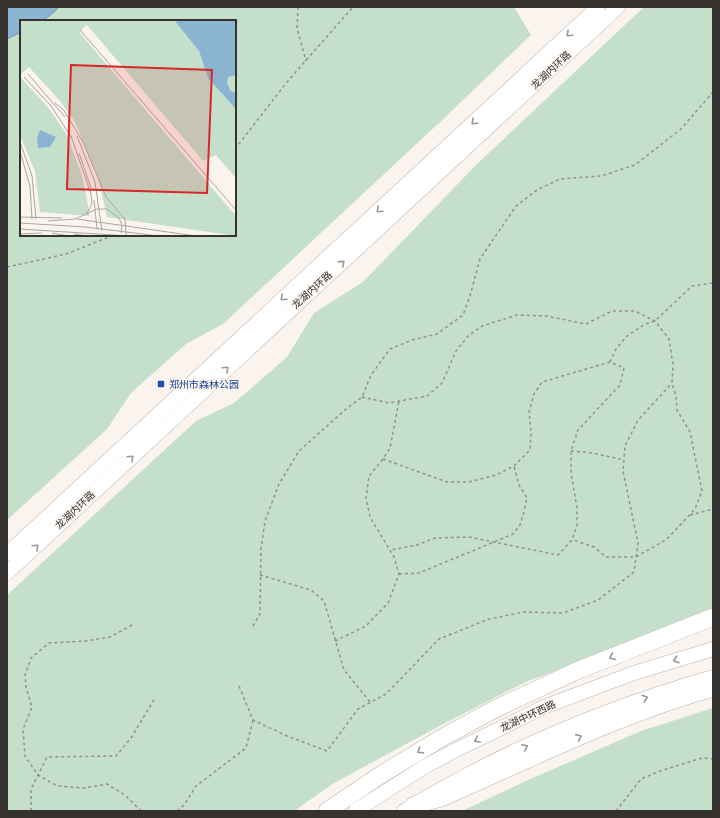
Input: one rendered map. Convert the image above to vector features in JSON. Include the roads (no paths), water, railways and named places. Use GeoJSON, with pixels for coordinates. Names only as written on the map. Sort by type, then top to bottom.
{"type":"FeatureCollection","features":[{"type":"Feature","properties":{"kind":"highway"},"geometry":{"type":"LineString","coordinates":[[327,811],[382,774],[445,736],[495,709],[574,672],[713,618]]}},
{"type":"Feature","properties":{"kind":"highway"},"geometry":{"type":"LineString","coordinates":[[409,808],[441,798],[599,728],[695,692],[713,688]]}},
{"type":"Feature","properties":{"kind":"main road","name":"龙湖内环路"},"geometry":{"type":"LineString","coordinates":[[7,554],[598,7]]}},
{"type":"Feature","properties":{"kind":"main road","name":"龙湖内环路"},"geometry":{"type":"LineString","coordinates":[[7,573],[618,7]]}},
{"type":"Feature","properties":{"kind":"main road","name":"龙湖中环西路"},"geometry":{"type":"LineString","coordinates":[[355,811],[424,767],[546,706],[634,673],[713,649]]}},
{"type":"Feature","properties":{"kind":"main road"},"geometry":{"type":"LineString","coordinates":[[409,808],[466,775],[557,731],[643,698],[713,676]]}},
{"type":"Feature","properties":{"kind":"water"},"geometry":{"type":"Polygon","coordinates":[[[7,7],[59,7],[42,20],[20,20],[20,32],[7,39],[7,7]]]}},
{"type":"Feature","properties":{"kind":"place","name":"郑州市森林公园"},"geometry":{"type":"Point","coordinates":[161,384]}}]}
